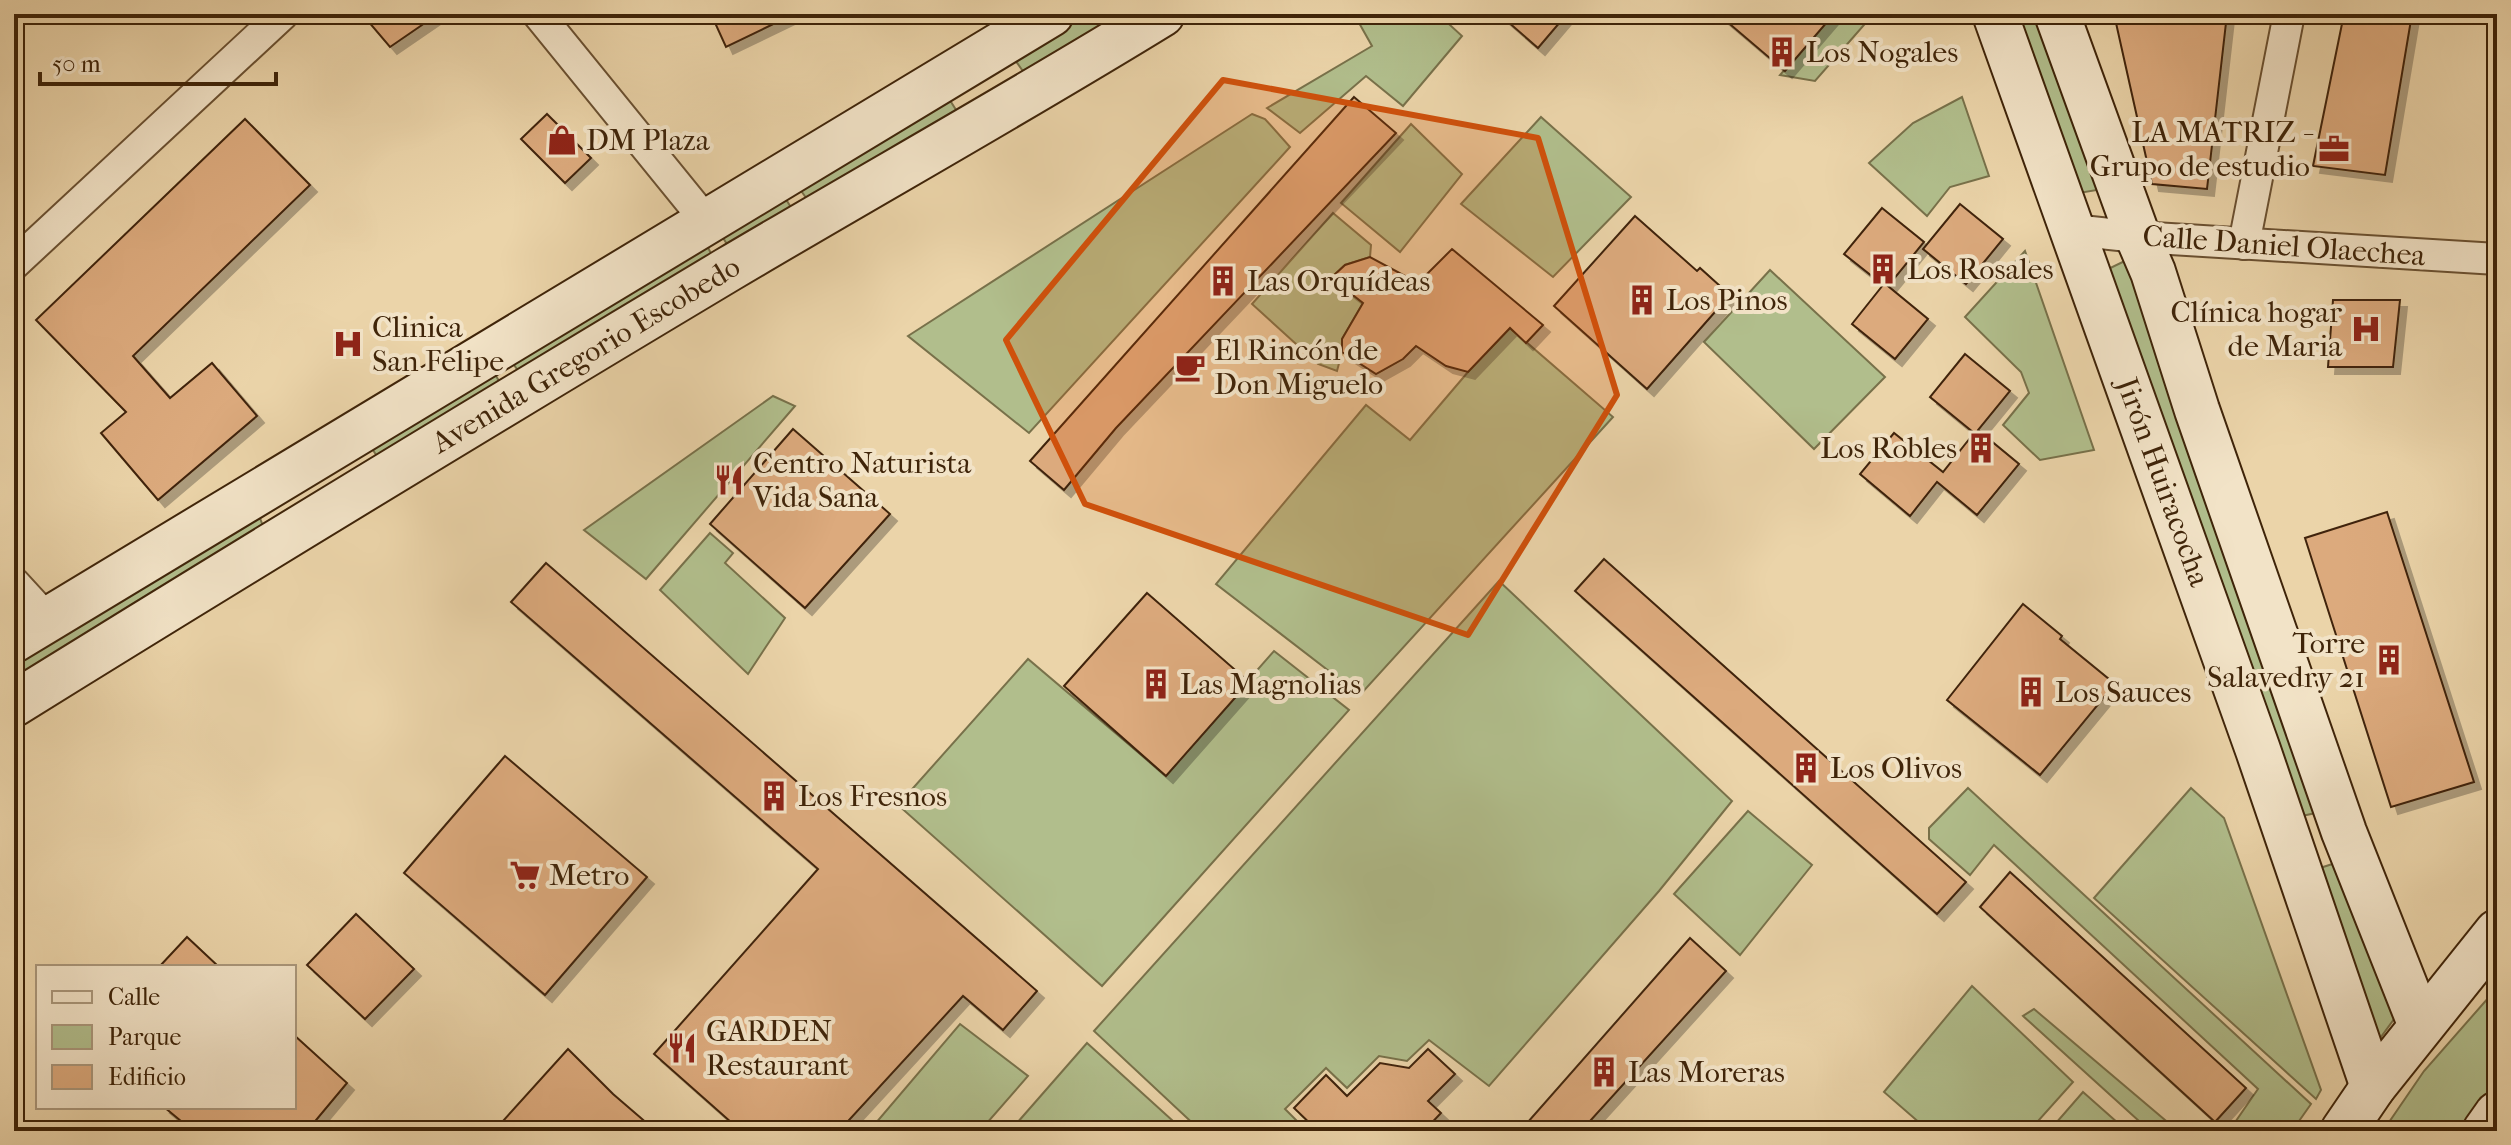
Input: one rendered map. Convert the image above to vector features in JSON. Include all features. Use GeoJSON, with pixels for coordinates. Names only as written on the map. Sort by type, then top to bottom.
{"type":"FeatureCollection","features":[{"type":"Feature","properties":{"kind":"street"},"geometry":{"type":"LineString","coordinates":[[14,264],[283,14]]}},
{"type":"Feature","properties":{"kind":"street"},"geometry":{"type":"LineString","coordinates":[[538,14],[707,222]]}},
{"type":"Feature","properties":{"kind":"street","name":"Avenida Gregorio Escobedo"},"geometry":{"type":"LineString","coordinates":[[14,704],[729,269],[1050,83],[1162,14]]}},
{"type":"Feature","properties":{"kind":"street","name":"Jirón Huiracocha"},"geometry":{"type":"LineString","coordinates":[[1995,14],[2292,848],[2373,1087]]}},
{"type":"Feature","properties":{"kind":"street","name":"Jirón Huiracocha"},"geometry":{"type":"LineString","coordinates":[[2057,14],[2153,272],[2197,410],[2344,832],[2421,1026]]}},
{"type":"Feature","properties":{"kind":"street"},"geometry":{"type":"LineString","coordinates":[[2244,244],[2289,14]]}},
{"type":"Feature","properties":{"kind":"street"},"geometry":{"type":"LineString","coordinates":[[1037,22],[1016,50],[1022,70],[1030,77],[1050,83]]}},
{"type":"Feature","properties":{"kind":"street","name":"Avenida Gregorio Escobedo"},"geometry":{"type":"LineString","coordinates":[[31,630],[1037,22]]}},
{"type":"Feature","properties":{"kind":"street"},"geometry":{"type":"LineString","coordinates":[[977,60],[993,63],[1006,73],[1012,89],[1008,105]]}},
{"type":"Feature","properties":{"kind":"street","name":"Calle Daniel Olaechea"},"geometry":{"type":"LineString","coordinates":[[2072,230],[2138,237],[2497,259]]}},
{"type":"Feature","properties":{"kind":"street"},"geometry":{"type":"LineString","coordinates":[[307,465],[332,508]]}},
{"type":"Feature","properties":{"kind":"street"},"geometry":{"type":"LineString","coordinates":[[14,583],[31,630]]}},
{"type":"Feature","properties":{"kind":"street"},"geometry":{"type":"LineString","coordinates":[[2292,848],[2344,832]]}},
{"type":"Feature","properties":{"kind":"street"},"geometry":{"type":"LineString","coordinates":[[2343,1131],[2373,1087],[2497,932]]}},
{"type":"Feature","properties":{"kind":"street"},"geometry":{"type":"LineString","coordinates":[[2485,1131],[2497,1114]]}},
{"type":"Feature","properties":{"kind":"highlighted area"},"geometry":{"type":"Polygon","coordinates":[[[1223,80],[1538,138],[1617,395],[1468,635],[1085,504],[1006,340],[1223,80]]]}},
{"type":"Feature","properties":{"kind":"green space"},"geometry":{"type":"Polygon","coordinates":[[[1083,14],[1132,14],[1027,77],[1013,57],[1083,14]]]}},
{"type":"Feature","properties":{"kind":"green space"},"geometry":{"type":"Polygon","coordinates":[[[1354,14],[1438,14],[1462,36],[1403,106],[1366,76],[1300,133],[1267,108],[1372,46],[1354,14]]]}},
{"type":"Feature","properties":{"kind":"green space"},"geometry":{"type":"Polygon","coordinates":[[[1816,14],[1827,23],[1835,14],[1876,14],[1815,81],[1780,75],[1812,38],[1816,14]]]}},
{"type":"Feature","properties":{"kind":"green space"},"geometry":{"type":"Polygon","coordinates":[[[2008,14],[2042,14],[2103,189],[2073,194],[2008,14]]]}},
{"type":"Feature","properties":{"kind":"green space"},"geometry":{"type":"Polygon","coordinates":[[[946,94],[963,121],[814,209],[797,185],[946,94]]]}},
{"type":"Feature","properties":{"kind":"green space"},"geometry":{"type":"Polygon","coordinates":[[[1962,97],[1989,176],[1950,187],[1927,216],[1869,163],[1913,123],[1962,97]]]}},
{"type":"Feature","properties":{"kind":"green space"},"geometry":{"type":"Polygon","coordinates":[[[1252,114],[1265,119],[1290,147],[1029,433],[908,336],[1252,114]]]}},
{"type":"Feature","properties":{"kind":"green space"},"geometry":{"type":"Polygon","coordinates":[[[1541,117],[1631,197],[1553,277],[1461,204],[1541,117]]]}},
{"type":"Feature","properties":{"kind":"green space"},"geometry":{"type":"Polygon","coordinates":[[[1411,124],[1462,174],[1400,252],[1341,203],[1411,124]]]}},
{"type":"Feature","properties":{"kind":"green space"},"geometry":{"type":"Polygon","coordinates":[[[782,193],[797,217],[735,257],[720,233],[782,193]]]}},
{"type":"Feature","properties":{"kind":"green space"},"geometry":{"type":"Polygon","coordinates":[[[1333,213],[1371,245],[1370,257],[1345,265],[1331,278],[1363,303],[1342,339],[1337,371],[1318,364],[1252,304],[1333,213]]]}},
{"type":"Feature","properties":{"kind":"green space"},"geometry":{"type":"Polygon","coordinates":[[[704,240],[715,261],[522,376],[506,354],[704,240]]]}},
{"type":"Feature","properties":{"kind":"green space"},"geometry":{"type":"Polygon","coordinates":[[[2025,251],[2094,450],[2040,460],[2003,425],[2029,393],[2021,372],[1965,317],[2025,251]]]}},
{"type":"Feature","properties":{"kind":"green space"},"geometry":{"type":"Polygon","coordinates":[[[2131,258],[2325,811],[2297,817],[2104,271],[2131,258]]]}},
{"type":"Feature","properties":{"kind":"green space"},"geometry":{"type":"Polygon","coordinates":[[[1770,270],[1885,377],[1814,449],[1704,342],[1770,270]]]}},
{"type":"Feature","properties":{"kind":"green space"},"geometry":{"type":"Polygon","coordinates":[[[1510,328],[1613,417],[1360,695],[1216,584],[1366,405],[1410,440],[1510,328]]]}},
{"type":"Feature","properties":{"kind":"green space"},"geometry":{"type":"Polygon","coordinates":[[[487,361],[502,386],[380,461],[364,436],[487,361]]]}},
{"type":"Feature","properties":{"kind":"green space"},"geometry":{"type":"Polygon","coordinates":[[[773,396],[795,406],[646,579],[584,530],[773,396]]]}},
{"type":"Feature","properties":{"kind":"green space"},"geometry":{"type":"Polygon","coordinates":[[[255,505],[266,534],[14,685],[14,654],[255,505]]]}},
{"type":"Feature","properties":{"kind":"green space"},"geometry":{"type":"Polygon","coordinates":[[[710,533],[733,553],[725,563],[785,618],[748,674],[660,590],[710,533]]]}},
{"type":"Feature","properties":{"kind":"green space"},"geometry":{"type":"Polygon","coordinates":[[[1499,581],[1732,801],[1659,891],[1489,1086],[1429,1040],[1407,1061],[1379,1056],[1347,1088],[1326,1068],[1285,1109],[1307,1131],[1201,1131],[1094,1031],[1499,581]]]}},
{"type":"Feature","properties":{"kind":"green space"},"geometry":{"type":"Polygon","coordinates":[[[1274,651],[1349,710],[1102,986],[898,805],[1028,659],[1165,775],[1274,651]]]}},
{"type":"Feature","properties":{"kind":"green space"},"geometry":{"type":"Polygon","coordinates":[[[1968,788],[2311,1104],[2292,1131],[2229,1131],[2258,1089],[1994,845],[1970,875],[1929,839],[1929,828],[1968,788]]]}},
{"type":"Feature","properties":{"kind":"green space"},"geometry":{"type":"Polygon","coordinates":[[[2191,788],[2224,818],[2321,1090],[2316,1099],[2094,898],[2191,788]]]}},
{"type":"Feature","properties":{"kind":"green space"},"geometry":{"type":"Polygon","coordinates":[[[1748,811],[1812,865],[1740,955],[1674,894],[1748,811]]]}},
{"type":"Feature","properties":{"kind":"green space"},"geometry":{"type":"Polygon","coordinates":[[[2345,860],[2397,1015],[2378,1041],[2320,868],[2345,860]]]}},
{"type":"Feature","properties":{"kind":"green space"},"geometry":{"type":"Polygon","coordinates":[[[1972,986],[2073,1082],[2029,1131],[1929,1131],[1884,1092],[1972,986]]]}},
{"type":"Feature","properties":{"kind":"green space"},"geometry":{"type":"Polygon","coordinates":[[[2497,988],[2497,1091],[2467,1131],[2383,1131],[2424,1071],[2497,988]]]}},
{"type":"Feature","properties":{"kind":"green space"},"geometry":{"type":"Polygon","coordinates":[[[2034,1009],[2178,1131],[2150,1131],[2023,1016],[2034,1009]]]}},
{"type":"Feature","properties":{"kind":"green space"},"geometry":{"type":"Polygon","coordinates":[[[960,1024],[1028,1076],[980,1131],[869,1131],[960,1024]]]}},
{"type":"Feature","properties":{"kind":"green space"},"geometry":{"type":"Polygon","coordinates":[[[1087,1043],[1184,1131],[1010,1131],[1087,1043]]]}},
{"type":"Feature","properties":{"kind":"green space"},"geometry":{"type":"Polygon","coordinates":[[[2083,1092],[2127,1131],[2049,1131],[2083,1092]]]}},
{"type":"Feature","properties":{"kind":"building"},"geometry":{"type":"Polygon","coordinates":[[[362,14],[438,14],[390,47],[362,14]]]}},
{"type":"Feature","properties":{"kind":"building"},"geometry":{"type":"Polygon","coordinates":[[[711,14],[794,14],[726,47],[711,14]]]}},
{"type":"Feature","properties":{"kind":"building"},"geometry":{"type":"Polygon","coordinates":[[[1499,14],[1567,14],[1538,48],[1499,14]]]}},
{"type":"Feature","properties":{"kind":"building","name":"Los Nogales"},"geometry":{"type":"Polygon","coordinates":[[[1718,14],[1834,14],[1785,71],[1718,14]]]}},
{"type":"Feature","properties":{"kind":"building"},"geometry":{"type":"Polygon","coordinates":[[[2114,14],[2227,14],[2207,189],[2152,184],[2114,14]]]}},
{"type":"Feature","properties":{"kind":"building"},"geometry":{"type":"Polygon","coordinates":[[[2344,14],[2412,14],[2385,175],[2313,166],[2344,14]]]}},
{"type":"Feature","properties":{"kind":"building","name":"Las Orquídeas"},"geometry":{"type":"Polygon","coordinates":[[[1354,97],[1396,133],[1116,428],[1064,490],[1030,461],[1354,97]]]}},
{"type":"Feature","properties":{"kind":"building"},"geometry":{"type":"Polygon","coordinates":[[[547,114],[591,158],[565,183],[521,139],[547,114]]]}},
{"type":"Feature","properties":{"kind":"building"},"geometry":{"type":"Polygon","coordinates":[[[245,119],[310,185],[133,356],[170,398],[212,363],[257,416],[158,500],[101,433],[126,412],[36,320],[245,119]]]}},
{"type":"Feature","properties":{"kind":"building"},"geometry":{"type":"Polygon","coordinates":[[[1960,204],[2003,239],[1966,284],[1923,249],[1960,204]]]}},
{"type":"Feature","properties":{"kind":"building","name":"Los Rosales"},"geometry":{"type":"Polygon","coordinates":[[[1882,208],[1924,242],[1888,286],[1928,319],[1895,359],[1852,324],[1883,285],[1844,254],[1882,208]]]}},
{"type":"Feature","properties":{"kind":"building","name":"Los Pinos"},"geometry":{"type":"Polygon","coordinates":[[[1635,216],[1697,271],[1700,268],[1730,295],[1647,389],[1554,306],[1635,216]]]}},
{"type":"Feature","properties":{"kind":"building"},"geometry":{"type":"Polygon","coordinates":[[[1452,249],[1543,325],[1526,343],[1510,328],[1468,372],[1446,366],[1416,346],[1403,359],[1376,374],[1342,352],[1342,339],[1363,303],[1331,278],[1345,265],[1370,257],[1418,283],[1452,249]]]}},
{"type":"Feature","properties":{"kind":"building"},"geometry":{"type":"Polygon","coordinates":[[[2333,300],[2400,300],[2393,367],[2328,367],[2333,300]]]}},
{"type":"Feature","properties":{"kind":"building","name":"Los Robles"},"geometry":{"type":"Polygon","coordinates":[[[1965,354],[2010,391],[1978,430],[2019,464],[1977,515],[1937,482],[1910,516],[1860,474],[1894,433],[1943,472],[1974,433],[1930,397],[1965,354]]]}},
{"type":"Feature","properties":{"kind":"building"},"geometry":{"type":"Polygon","coordinates":[[[793,429],[890,514],[805,608],[710,524],[793,429]]]}},
{"type":"Feature","properties":{"kind":"building","name":"Torre Salavedry 21"},"geometry":{"type":"Polygon","coordinates":[[[2387,512],[2474,782],[2391,807],[2305,538],[2387,512]]]}},
{"type":"Feature","properties":{"kind":"building","name":"Los Olivos"},"geometry":{"type":"Polygon","coordinates":[[[1604,559],[1966,882],[1937,914],[1575,591],[1604,559]]]}},
{"type":"Feature","properties":{"kind":"building"},"geometry":{"type":"Polygon","coordinates":[[[546,563],[1037,991],[1003,1030],[963,996],[839,1131],[741,1131],[654,1054],[818,869],[511,602],[546,563]]]}},
{"type":"Feature","properties":{"kind":"building","name":"Las Magnolias"},"geometry":{"type":"Polygon","coordinates":[[[1147,593],[1249,682],[1166,776],[1064,686],[1147,593]]]}},
{"type":"Feature","properties":{"kind":"building","name":"Los Sauces"},"geometry":{"type":"Polygon","coordinates":[[[2023,604],[2115,684],[2040,775],[1947,700],[2023,604]]]}},
{"type":"Feature","properties":{"kind":"building","name":"Metro"},"geometry":{"type":"Polygon","coordinates":[[[505,756],[647,877],[545,995],[404,873],[505,756]]]}},
{"type":"Feature","properties":{"kind":"building"},"geometry":{"type":"Polygon","coordinates":[[[2010,872],[2246,1088],[2215,1122],[1980,907],[2010,872]]]}},
{"type":"Feature","properties":{"kind":"building"},"geometry":{"type":"Polygon","coordinates":[[[356,914],[414,969],[365,1019],[307,965],[356,914]]]}},
{"type":"Feature","properties":{"kind":"building"},"geometry":{"type":"Polygon","coordinates":[[[187,937],[217,965],[161,965],[187,937]]]}},
{"type":"Feature","properties":{"kind":"building","name":"Las Moreras"},"geometry":{"type":"Polygon","coordinates":[[[1690,938],[1726,971],[1581,1131],[1520,1131],[1690,938]]]}},
{"type":"Feature","properties":{"kind":"building"},"geometry":{"type":"Polygon","coordinates":[[[296,1037],[347,1083],[307,1131],[193,1131],[166,1109],[296,1109],[296,1037]]]}},
{"type":"Feature","properties":{"kind":"building"},"geometry":{"type":"Polygon","coordinates":[[[568,1049],[613,1094],[656,1131],[494,1131],[568,1049]]]}},
{"type":"Feature","properties":{"kind":"building"},"geometry":{"type":"Polygon","coordinates":[[[1428,1049],[1455,1074],[1428,1101],[1441,1113],[1424,1131],[1318,1131],[1294,1108],[1326,1075],[1347,1096],[1380,1063],[1409,1068],[1428,1049]]]}},
{"type":"Feature","properties":{"kind":"place","name":"Los Nogales"},"geometry":{"type":"Point","coordinates":[1782,52]}},
{"type":"Feature","properties":{"kind":"place","name":"DM Plaza"},"geometry":{"type":"Point","coordinates":[562,140]}},
{"type":"Feature","properties":{"kind":"place","name":"LA MATRIZ - Grupo de estudio"},"geometry":{"type":"Point","coordinates":[2334,149]}},
{"type":"Feature","properties":{"kind":"place","name":"Los Rosales"},"geometry":{"type":"Point","coordinates":[1883,269]}},
{"type":"Feature","properties":{"kind":"place","name":"Las Orquídeas"},"geometry":{"type":"Point","coordinates":[1223,281]}},
{"type":"Feature","properties":{"kind":"place","name":"Los Pinos"},"geometry":{"type":"Point","coordinates":[1642,300]}},
{"type":"Feature","properties":{"kind":"place","name":"Clínica hogar de Maria"},"geometry":{"type":"Point","coordinates":[2366,329]}},
{"type":"Feature","properties":{"kind":"place","name":"Clinica San Felipe"},"geometry":{"type":"Point","coordinates":[348,344]}},
{"type":"Feature","properties":{"kind":"place","name":"El Rincón de Don Miguelo"},"geometry":{"type":"Point","coordinates":[1190,367]}},
{"type":"Feature","properties":{"kind":"place","name":"Los Robles"},"geometry":{"type":"Point","coordinates":[1981,448]}},
{"type":"Feature","properties":{"kind":"place","name":"Centro Naturista Vida Sana"},"geometry":{"type":"Point","coordinates":[729,480]}},
{"type":"Feature","properties":{"kind":"place","name":"Torre Salavedry 21"},"geometry":{"type":"Point","coordinates":[2389,660]}},
{"type":"Feature","properties":{"kind":"place","name":"Las Magnolias"},"geometry":{"type":"Point","coordinates":[1156,684]}},
{"type":"Feature","properties":{"kind":"place","name":"Los Sauces"},"geometry":{"type":"Point","coordinates":[2031,692]}},
{"type":"Feature","properties":{"kind":"place","name":"Los Olivos"},"geometry":{"type":"Point","coordinates":[1806,768]}},
{"type":"Feature","properties":{"kind":"place","name":"Los Fresnos"},"geometry":{"type":"Point","coordinates":[774,796]}},
{"type":"Feature","properties":{"kind":"place","name":"Metro"},"geometry":{"type":"Point","coordinates":[525,875]}},
{"type":"Feature","properties":{"kind":"place","name":"GARDEN Restaurant"},"geometry":{"type":"Point","coordinates":[682,1048]}},
{"type":"Feature","properties":{"kind":"place","name":"Las Moreras"},"geometry":{"type":"Point","coordinates":[1604,1072]}}]}
